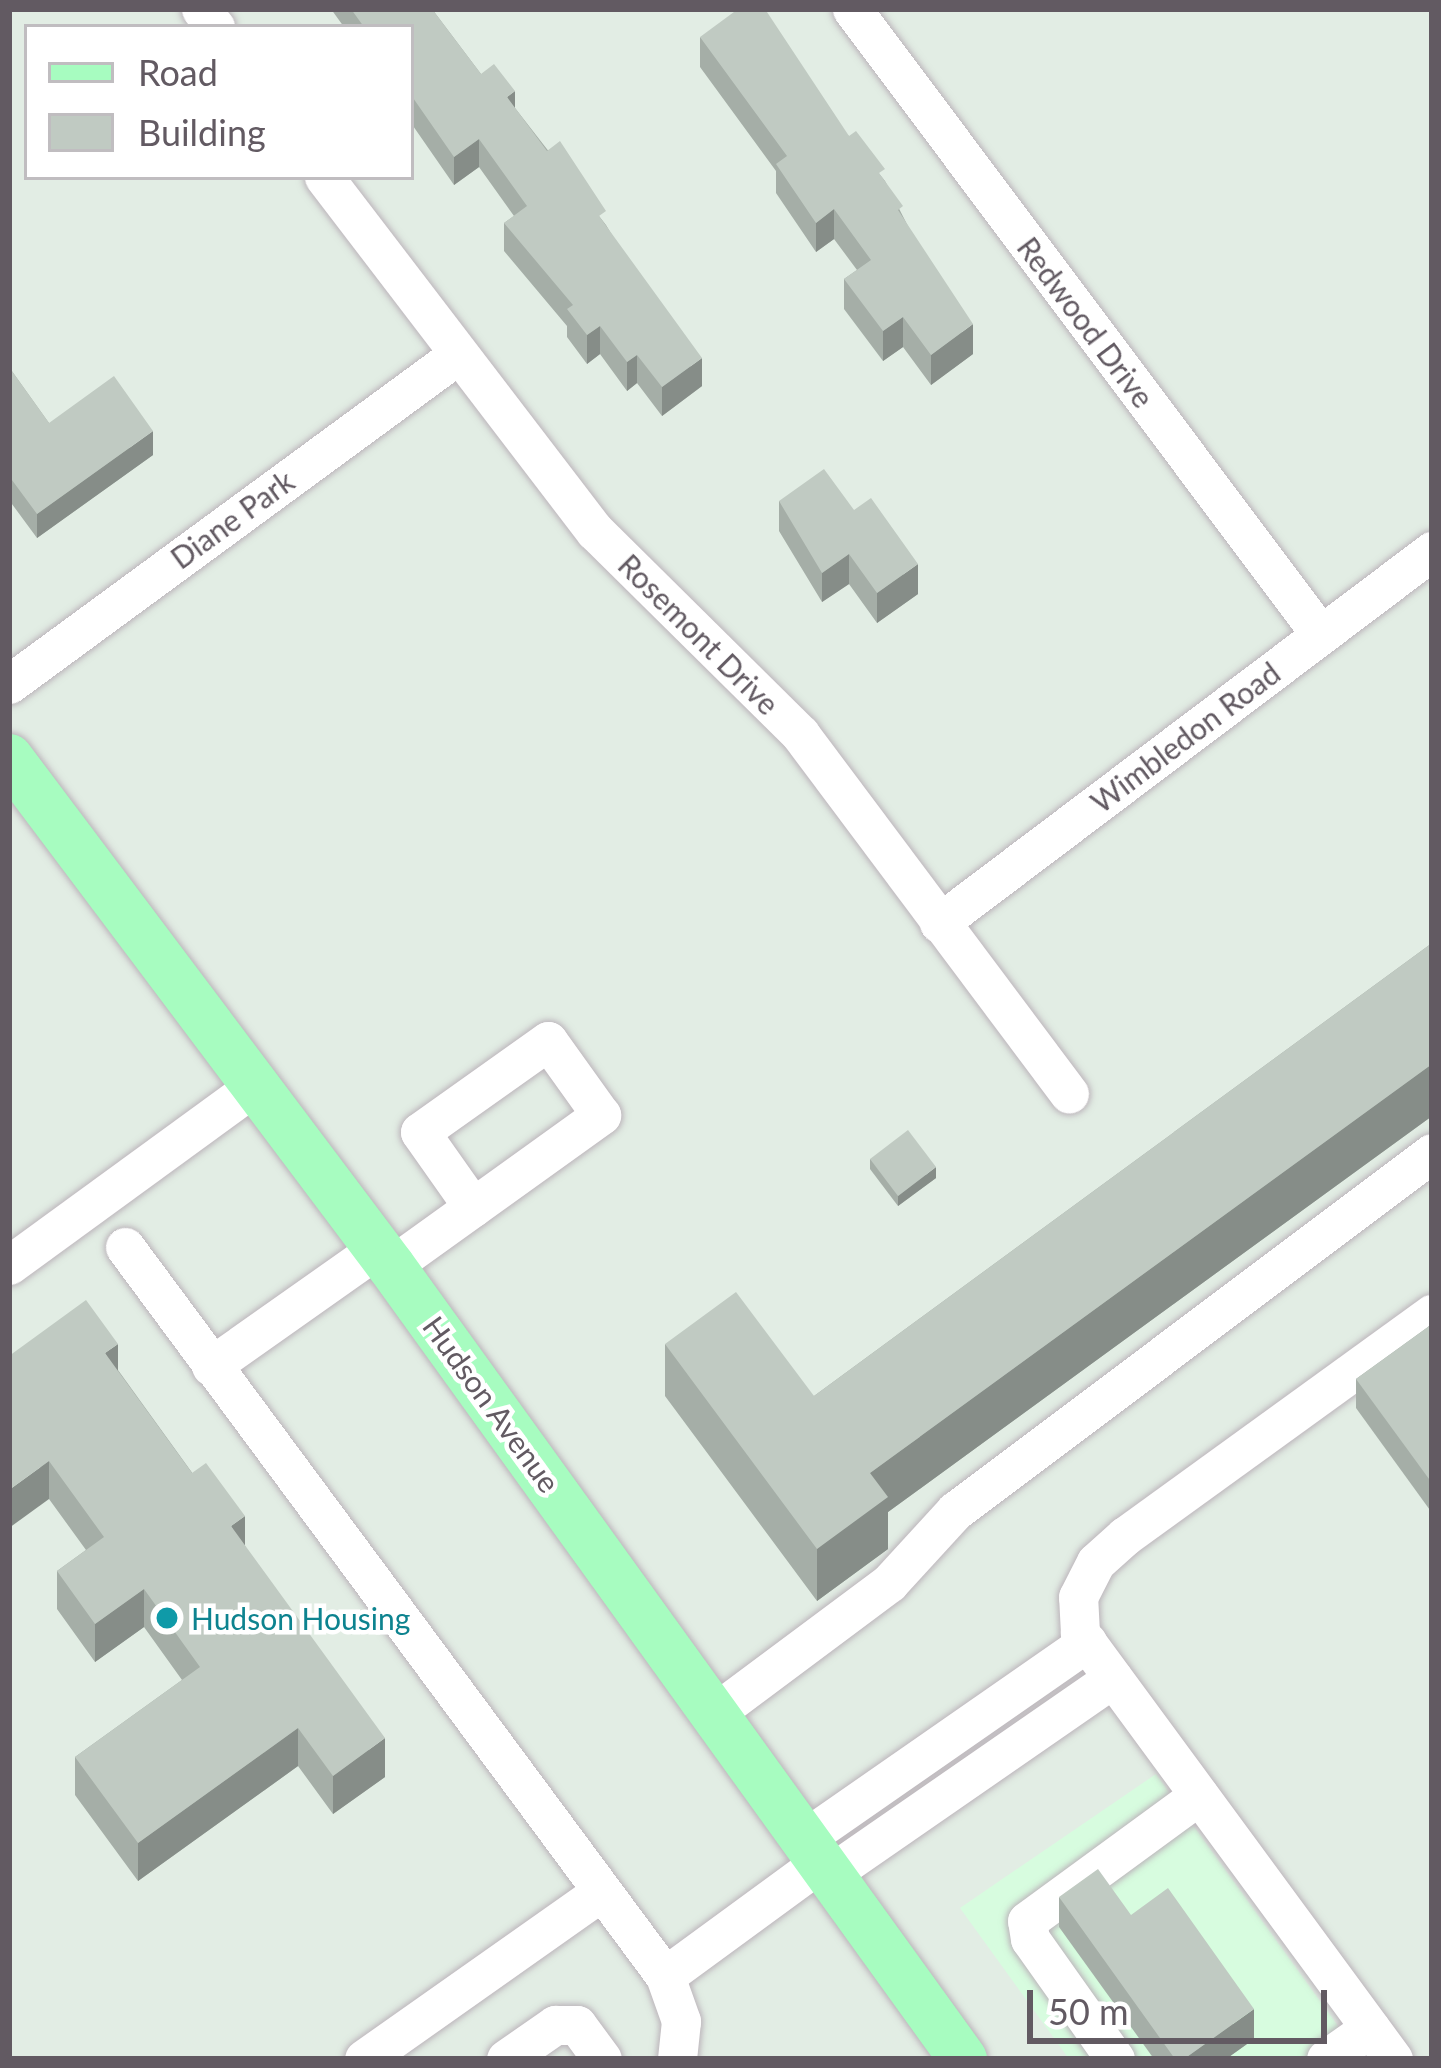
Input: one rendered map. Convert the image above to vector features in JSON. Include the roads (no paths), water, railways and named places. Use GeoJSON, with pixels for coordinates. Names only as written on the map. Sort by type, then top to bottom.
{"type":"FeatureCollection","features":[{"type":"Feature","properties":{"kind":"main road","name":"Hudson Avenue"},"geometry":{"type":"LineString","coordinates":[[9,758],[252,1088],[385,1257],[716,1712],[949,2054]]}},
{"type":"Feature","properties":{"kind":"street","name":"Redwood Drive"},"geometry":{"type":"LineString","coordinates":[[852,9],[1321,635]]}},
{"type":"Feature","properties":{"kind":"street","name":"Rosemont Drive"},"geometry":{"type":"LineString","coordinates":[[326,180],[456,356],[595,531],[800,734],[1069,1094]]}},
{"type":"Feature","properties":{"kind":"street","name":"Diane Park"},"geometry":{"type":"LineString","coordinates":[[9,684],[456,356]]}},
{"type":"Feature","properties":{"kind":"street","name":"Wimbledon Road"},"geometry":{"type":"LineString","coordinates":[[938,923],[1432,551]]}},
{"type":"Feature","properties":{"kind":"street"},"geometry":{"type":"LineString","coordinates":[[211,1366],[473,1207],[601,1115],[548,1041],[419,1132],[473,1207]]}},
{"type":"Feature","properties":{"kind":"street"},"geometry":{"type":"LineString","coordinates":[[9,1265],[252,1088]]}},
{"type":"Feature","properties":{"kind":"street"},"geometry":{"type":"LineString","coordinates":[[716,1712],[889,1583],[955,1511],[1432,1153]]}},
{"type":"Feature","properties":{"kind":"street"},"geometry":{"type":"LineString","coordinates":[[125,1247],[665,1976],[681,2021],[677,2059]]}},
{"type":"Feature","properties":{"kind":"street"},"geometry":{"type":"LineString","coordinates":[[1326,2059],[1381,2043],[1087,1642],[1078,1597],[1096,1562],[1432,1314]]}},
{"type":"Feature","properties":{"kind":"street"},"geometry":{"type":"LineString","coordinates":[[665,1976],[1087,1642]]}},
{"type":"Feature","properties":{"kind":"street"},"geometry":{"type":"LineString","coordinates":[[818,1858],[1114,1678]]}},
{"type":"Feature","properties":{"kind":"street"},"geometry":{"type":"LineString","coordinates":[[1114,2059],[1030,1940],[1027,1921],[1199,1795]]}},
{"type":"Feature","properties":{"kind":"street"},"geometry":{"type":"LineString","coordinates":[[364,2059],[601,1892]]}},
{"type":"Feature","properties":{"kind":"street"},"geometry":{"type":"LineString","coordinates":[[506,2059],[555,2025],[578,2025],[602,2059]]}},
{"type":"Feature","properties":{"kind":"place","name":"Hudson Housing"},"geometry":{"type":"Point","coordinates":[167,1618]}}]}
